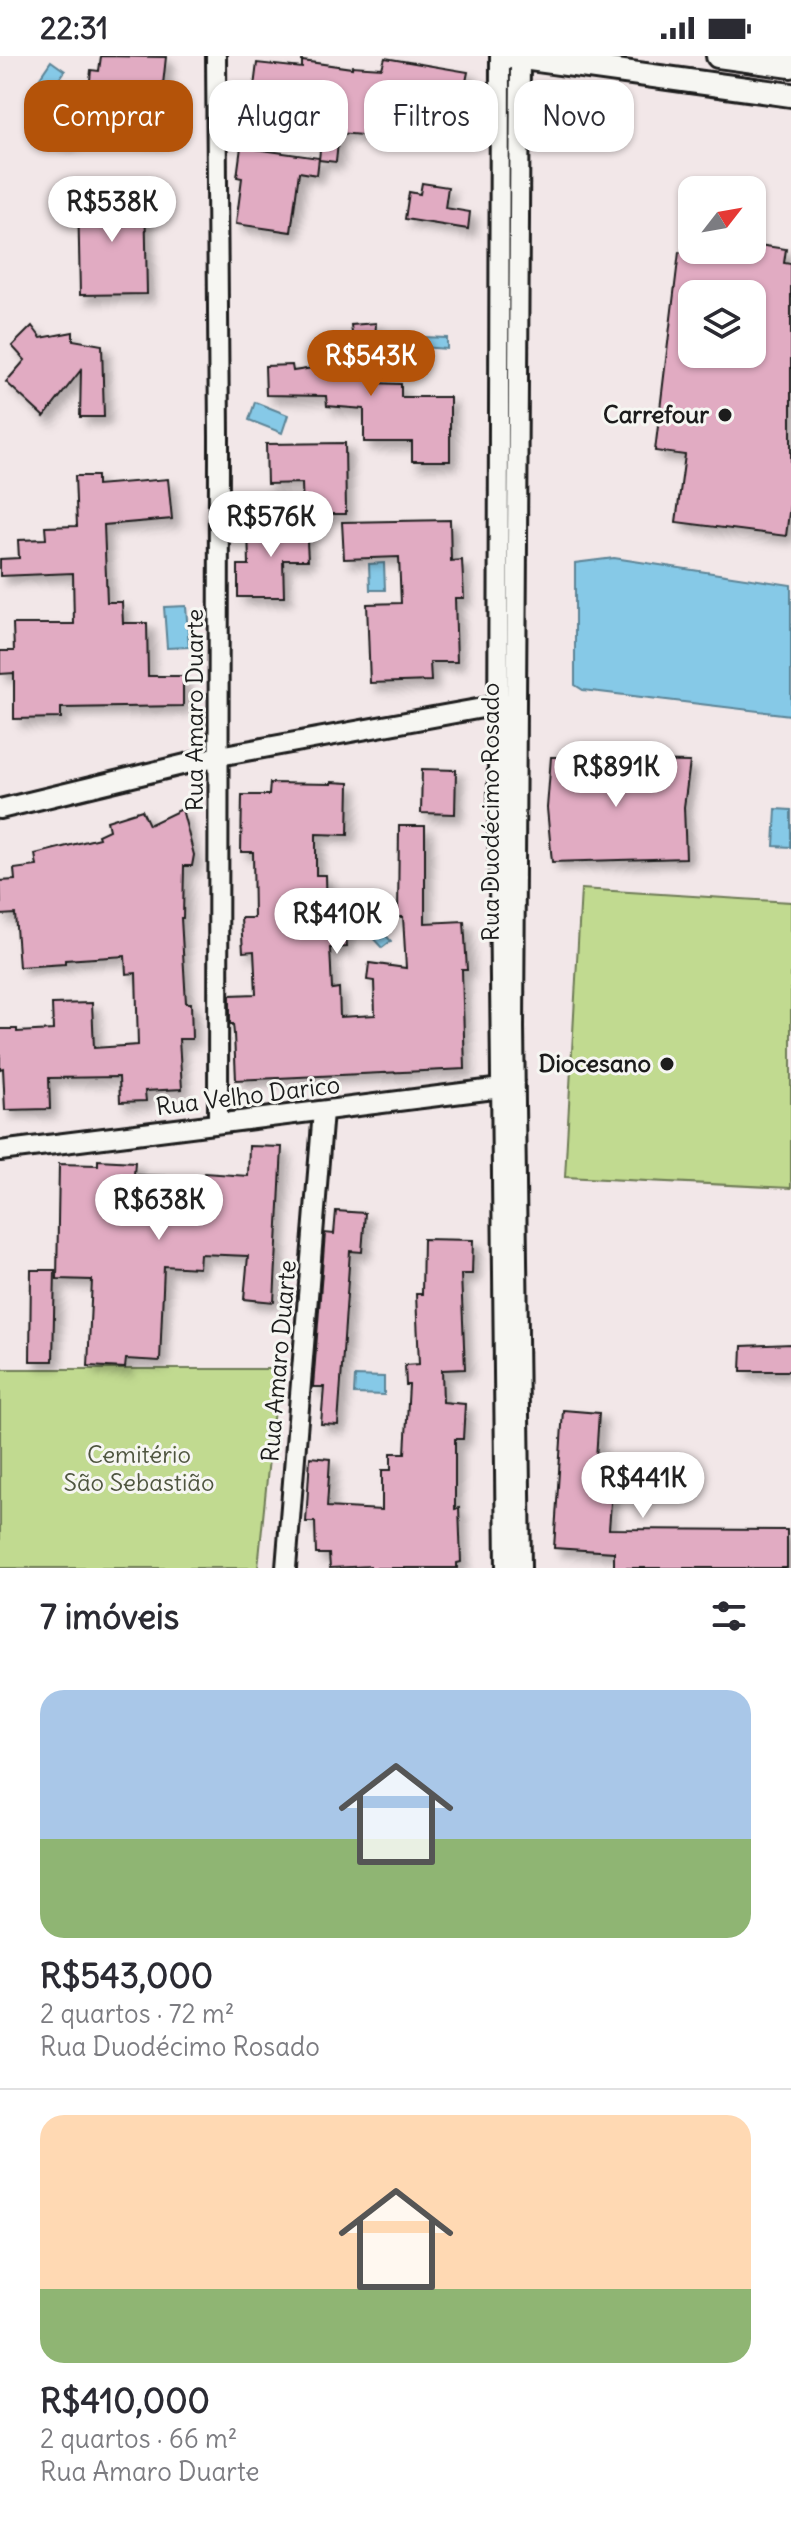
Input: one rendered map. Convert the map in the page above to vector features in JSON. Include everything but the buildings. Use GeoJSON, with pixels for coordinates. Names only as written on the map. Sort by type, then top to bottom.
{"type":"FeatureCollection","features":[{"type":"Feature","properties":{"kind":"street","name":"Rua Amaro Duarte"},"geometry":{"type":"LineString","coordinates":[[216,56],[218,1123]]}},
{"type":"Feature","properties":{"kind":"street"},"geometry":{"type":"LineString","coordinates":[[512,56],[791,95]]}},
{"type":"Feature","properties":{"kind":"street","name":"Rua Duodécimo Rosado"},"geometry":{"type":"LineString","coordinates":[[512,56],[508,703],[521,1568]]}},
{"type":"Feature","properties":{"kind":"street"},"geometry":{"type":"LineString","coordinates":[[718,56],[791,66]]}},
{"type":"Feature","properties":{"kind":"street"},"geometry":{"type":"LineString","coordinates":[[0,809],[219,756],[508,703]]}},
{"type":"Feature","properties":{"kind":"street","name":"Rua Duodécimo Rosado"},"geometry":{"type":"LineString","coordinates":[[506,1568],[498,782],[508,703]]}},
{"type":"Feature","properties":{"kind":"street","name":"Rua Velho Darico"},"geometry":{"type":"LineString","coordinates":[[0,1151],[502,1088]]}},
{"type":"Feature","properties":{"kind":"street","name":"Rua Amaro Duarte"},"geometry":{"type":"LineString","coordinates":[[286,1568],[323,1111]]}},
{"type":"Feature","properties":{"kind":"green space"},"geometry":{"type":"Polygon","coordinates":[[[581,889],[791,902],[791,1188],[565,1177],[581,889]]]}},
{"type":"Feature","properties":{"kind":"green space","name":"Cemitério São Sebastião"},"geometry":{"type":"Polygon","coordinates":[[[0,1369],[278,1369],[258,1568],[0,1568],[0,1369]]]}},
{"type":"Feature","properties":{"kind":"water"},"geometry":{"type":"Polygon","coordinates":[[[51,61],[65,71],[58,80],[38,80],[51,61]]]}},
{"type":"Feature","properties":{"kind":"water"},"geometry":{"type":"Polygon","coordinates":[[[422,337],[447,338],[447,349],[421,347],[422,337]]]}},
{"type":"Feature","properties":{"kind":"water"},"geometry":{"type":"Polygon","coordinates":[[[255,402],[288,415],[282,433],[249,420],[255,402]]]}},
{"type":"Feature","properties":{"kind":"water"},"geometry":{"type":"Polygon","coordinates":[[[614,558],[791,585],[791,715],[583,690],[575,685],[575,563],[614,558]]]}},
{"type":"Feature","properties":{"kind":"water"},"geometry":{"type":"Polygon","coordinates":[[[384,563],[385,590],[370,590],[369,564],[384,563]]]}},
{"type":"Feature","properties":{"kind":"water"},"geometry":{"type":"Polygon","coordinates":[[[186,606],[189,647],[167,648],[164,607],[186,606]]]}},
{"type":"Feature","properties":{"kind":"water"},"geometry":{"type":"Polygon","coordinates":[[[776,809],[791,810],[791,847],[774,846],[776,809]]]}},
{"type":"Feature","properties":{"kind":"water"},"geometry":{"type":"Polygon","coordinates":[[[366,913],[391,941],[382,948],[357,921],[366,913]]]}},
{"type":"Feature","properties":{"kind":"water"},"geometry":{"type":"Polygon","coordinates":[[[355,1376],[384,1377],[384,1395],[354,1394],[355,1376]]]}},
{"type":"Feature","properties":{"kind":"place","name":"Carrefour"},"geometry":{"type":"Point","coordinates":[725,415]}},
{"type":"Feature","properties":{"kind":"place","name":"Diocesano"},"geometry":{"type":"Point","coordinates":[667,1064]}}]}
